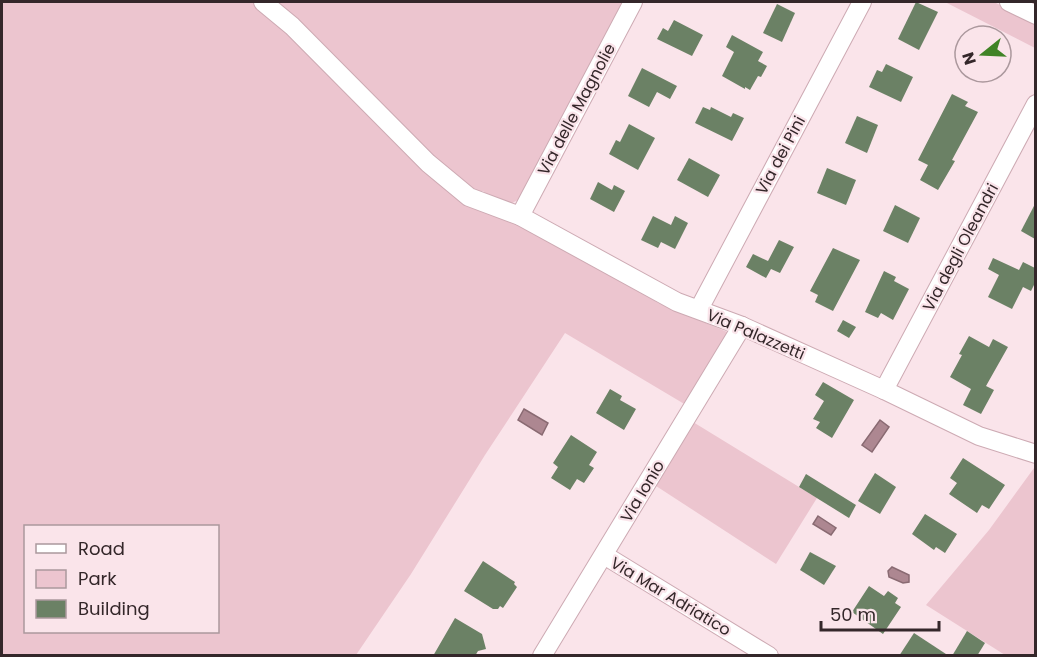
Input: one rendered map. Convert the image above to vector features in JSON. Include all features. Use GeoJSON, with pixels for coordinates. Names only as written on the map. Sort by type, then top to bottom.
{"type":"FeatureCollection","features":[{"type":"Feature","properties":{"kind":"street","name":"Via Palazzetti"},"geometry":{"type":"LineString","coordinates":[[263,2],[292,26],[428,163],[469,197],[520,216],[677,302],[742,326],[979,436],[1035,454]]}},
{"type":"Feature","properties":{"kind":"street","name":"Via delle Magnolie"},"geometry":{"type":"LineString","coordinates":[[520,216],[633,2]]}},
{"type":"Feature","properties":{"kind":"street","name":"Via dei Pini"},"geometry":{"type":"LineString","coordinates":[[699,309],[862,2]]}},
{"type":"Feature","properties":{"kind":"street"},"geometry":{"type":"LineString","coordinates":[[1009,2],[1035,15]]}},
{"type":"Feature","properties":{"kind":"street","name":"Via degli Oleandri"},"geometry":{"type":"LineString","coordinates":[[884,390],[1035,104]]}},
{"type":"Feature","properties":{"kind":"street","name":"Via Ionio"},"geometry":{"type":"LineString","coordinates":[[542,656],[742,326]]}},
{"type":"Feature","properties":{"kind":"street","name":"Via Mar Adriatico"},"geometry":{"type":"LineString","coordinates":[[604,555],[769,656]]}},
{"type":"Feature","properties":{"kind":"green space"},"geometry":{"type":"Polygon","coordinates":[[[2,2],[255,2],[483,211],[535,232],[629,283],[658,303],[732,334],[686,405],[565,333],[411,574],[356,655],[2,655],[2,2]]]}},
{"type":"Feature","properties":{"kind":"green space"},"geometry":{"type":"Polygon","coordinates":[[[272,2],[623,2],[520,199],[512,203],[493,199],[483,191],[470,191],[272,2]]]}},
{"type":"Feature","properties":{"kind":"green space"},"geometry":{"type":"Polygon","coordinates":[[[945,2],[994,2],[1035,23],[1035,48],[1013,37],[1013,24],[988,24],[945,2]]]}},
{"type":"Feature","properties":{"kind":"green space"},"geometry":{"type":"Polygon","coordinates":[[[693,422],[817,498],[776,564],[653,484],[693,422]]]}},
{"type":"Feature","properties":{"kind":"green space"},"geometry":{"type":"Polygon","coordinates":[[[1036,468],[1035,655],[1005,655],[926,605],[989,530],[1036,468]]]}},
{"type":"Feature","properties":{"kind":"shaded area"},"geometry":{"type":"Polygon","coordinates":[[[524,409],[548,423],[542,435],[518,420],[524,409]]]}},
{"type":"Feature","properties":{"kind":"shaded area"},"geometry":{"type":"Polygon","coordinates":[[[880,420],[889,427],[872,452],[862,445],[880,420]]]}},
{"type":"Feature","properties":{"kind":"shaded area"},"geometry":{"type":"Polygon","coordinates":[[[818,516],[836,528],[831,535],[813,524],[818,516]]]}},
{"type":"Feature","properties":{"kind":"shaded area"},"geometry":{"type":"Polygon","coordinates":[[[892,567],[909,575],[909,582],[903,583],[889,577],[888,571],[892,567]]]}},
{"type":"Feature","properties":{"kind":"building"},"geometry":{"type":"Polygon","coordinates":[[[916,2],[938,12],[919,50],[898,39],[916,2]]]}},
{"type":"Feature","properties":{"kind":"building"},"geometry":{"type":"Polygon","coordinates":[[[777,4],[795,13],[782,42],[763,33],[777,4]]]}},
{"type":"Feature","properties":{"kind":"building"},"geometry":{"type":"Polygon","coordinates":[[[674,20],[703,35],[692,56],[657,39],[663,28],[668,31],[674,20]]]}},
{"type":"Feature","properties":{"kind":"building"},"geometry":{"type":"Polygon","coordinates":[[[732,35],[763,52],[758,61],[767,66],[750,90],[722,76],[734,52],[726,47],[732,35]]]}},
{"type":"Feature","properties":{"kind":"building"},"geometry":{"type":"Polygon","coordinates":[[[886,64],[913,77],[901,102],[869,87],[877,70],[882,72],[886,64]]]}},
{"type":"Feature","properties":{"kind":"building"},"geometry":{"type":"Polygon","coordinates":[[[642,68],[677,86],[670,99],[657,92],[649,107],[628,96],[642,68]]]}},
{"type":"Feature","properties":{"kind":"building"},"geometry":{"type":"Polygon","coordinates":[[[952,94],[968,102],[965,106],[978,112],[952,160],[955,161],[938,190],[920,180],[928,165],[918,160],[952,94]]]}},
{"type":"Feature","properties":{"kind":"building"},"geometry":{"type":"Polygon","coordinates":[[[703,107],[710,110],[711,107],[731,117],[733,113],[744,118],[732,141],[695,123],[703,107]]]}},
{"type":"Feature","properties":{"kind":"building"},"geometry":{"type":"Polygon","coordinates":[[[857,116],[878,125],[867,153],[845,143],[857,116]]]}},
{"type":"Feature","properties":{"kind":"building"},"geometry":{"type":"Polygon","coordinates":[[[629,124],[655,138],[638,170],[609,154],[616,140],[620,142],[629,124]]]}},
{"type":"Feature","properties":{"kind":"building"},"geometry":{"type":"Polygon","coordinates":[[[689,158],[720,175],[708,197],[677,180],[689,158]]]}},
{"type":"Feature","properties":{"kind":"building"},"geometry":{"type":"Polygon","coordinates":[[[827,168],[856,180],[846,205],[817,193],[827,168]]]}},
{"type":"Feature","properties":{"kind":"building"},"geometry":{"type":"Polygon","coordinates":[[[598,182],[612,190],[614,185],[625,191],[614,212],[590,199],[598,182]]]}},
{"type":"Feature","properties":{"kind":"building"},"geometry":{"type":"Polygon","coordinates":[[[1035,204],[1035,239],[1021,231],[1035,204]]]}},
{"type":"Feature","properties":{"kind":"building"},"geometry":{"type":"Polygon","coordinates":[[[895,205],[920,218],[908,243],[883,231],[895,205]]]}},
{"type":"Feature","properties":{"kind":"building"},"geometry":{"type":"Polygon","coordinates":[[[653,216],[671,225],[675,216],[688,223],[675,249],[661,242],[658,248],[641,240],[653,216]]]}},
{"type":"Feature","properties":{"kind":"building"},"geometry":{"type":"Polygon","coordinates":[[[779,240],[794,247],[780,273],[771,269],[766,278],[746,267],[753,254],[768,261],[779,240]]]}},
{"type":"Feature","properties":{"kind":"building"},"geometry":{"type":"Polygon","coordinates":[[[833,248],[860,260],[833,311],[815,302],[818,295],[810,291],[833,248]]]}},
{"type":"Feature","properties":{"kind":"building"},"geometry":{"type":"Polygon","coordinates":[[[993,258],[1019,270],[1023,262],[1035,268],[1035,283],[1031,291],[1023,287],[1012,309],[988,297],[999,275],[988,269],[993,258]]]}},
{"type":"Feature","properties":{"kind":"building"},"geometry":{"type":"Polygon","coordinates":[[[884,271],[896,277],[894,281],[909,289],[893,320],[881,313],[878,318],[865,312],[884,271]]]}},
{"type":"Feature","properties":{"kind":"building"},"geometry":{"type":"Polygon","coordinates":[[[843,320],[856,327],[849,338],[837,331],[843,320]]]}},
{"type":"Feature","properties":{"kind":"building"},"geometry":{"type":"Polygon","coordinates":[[[969,336],[989,347],[993,339],[1008,347],[986,386],[994,390],[981,414],[963,405],[971,389],[950,377],[969,336]]]}},
{"type":"Feature","properties":{"kind":"building"},"geometry":{"type":"Polygon","coordinates":[[[823,382],[854,400],[832,438],[816,428],[820,422],[813,419],[824,401],[815,395],[823,382]]]}},
{"type":"Feature","properties":{"kind":"building"},"geometry":{"type":"Polygon","coordinates":[[[610,389],[622,396],[620,400],[636,409],[624,430],[596,413],[610,389]]]}},
{"type":"Feature","properties":{"kind":"building"},"geometry":{"type":"Polygon","coordinates":[[[571,435],[597,452],[589,465],[594,468],[584,483],[577,479],[570,490],[551,478],[558,467],[553,463],[571,435]]]}},
{"type":"Feature","properties":{"kind":"building"},"geometry":{"type":"Polygon","coordinates":[[[963,458],[1005,485],[989,509],[982,505],[977,513],[949,494],[957,483],[950,478],[963,458]]]}},
{"type":"Feature","properties":{"kind":"building"},"geometry":{"type":"Polygon","coordinates":[[[875,473],[896,487],[880,514],[858,501],[875,473]]]}},
{"type":"Feature","properties":{"kind":"building"},"geometry":{"type":"Polygon","coordinates":[[[806,474],[856,505],[849,518],[799,487],[806,474]]]}},
{"type":"Feature","properties":{"kind":"building"},"geometry":{"type":"Polygon","coordinates":[[[925,514],[957,534],[945,553],[936,547],[934,550],[912,534],[925,514]]]}},
{"type":"Feature","properties":{"kind":"building"},"geometry":{"type":"Polygon","coordinates":[[[810,552],[836,566],[824,585],[800,570],[810,552]]]}},
{"type":"Feature","properties":{"kind":"building"},"geometry":{"type":"Polygon","coordinates":[[[483,561],[515,582],[517,587],[503,608],[500,606],[498,609],[493,609],[464,591],[483,561]]]}},
{"type":"Feature","properties":{"kind":"building"},"geometry":{"type":"Polygon","coordinates":[[[869,586],[884,596],[888,591],[898,598],[895,603],[901,607],[883,634],[852,612],[869,586]]]}},
{"type":"Feature","properties":{"kind":"building"},"geometry":{"type":"Polygon","coordinates":[[[455,618],[482,634],[486,649],[478,651],[475,656],[433,656],[455,618]]]}},
{"type":"Feature","properties":{"kind":"building"},"geometry":{"type":"Polygon","coordinates":[[[967,631],[985,643],[977,656],[952,656],[967,631]]]}},
{"type":"Feature","properties":{"kind":"building"},"geometry":{"type":"Polygon","coordinates":[[[914,633],[949,656],[899,656],[914,633]]]}}]}
